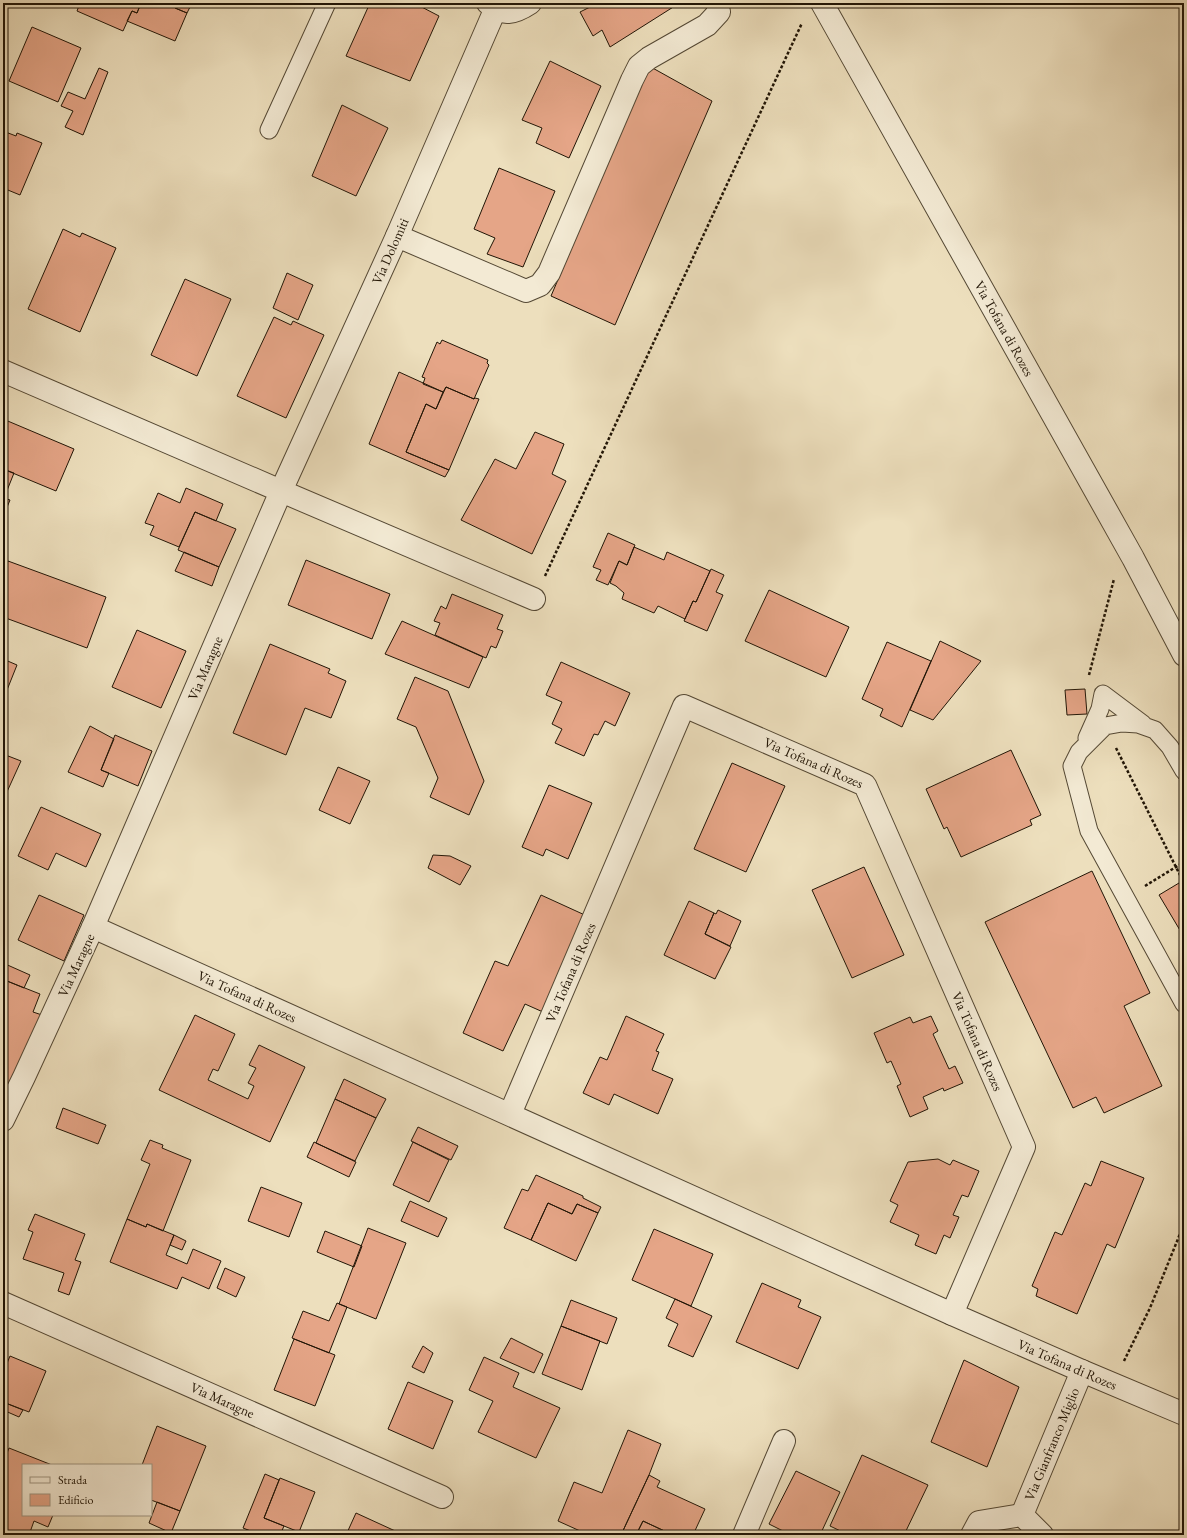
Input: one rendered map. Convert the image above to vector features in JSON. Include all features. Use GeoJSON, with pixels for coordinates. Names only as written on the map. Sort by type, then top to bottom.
{"type":"FeatureCollection","features":[{"type":"Feature","properties":{"kind":"street"},"geometry":{"type":"LineString","coordinates":[[491,6],[514,12],[530,3]]}},
{"type":"Feature","properties":{"kind":"street"},"geometry":{"type":"LineString","coordinates":[[398,236],[526,291],[540,285],[549,273],[639,66],[649,58],[707,25],[719,12],[718,3]]}},
{"type":"Feature","properties":{"kind":"street","name":"Via Tofana di Rozes"},"geometry":{"type":"LineString","coordinates":[[822,3],[1127,548],[1184,655]]}},
{"type":"Feature","properties":{"kind":"street","name":"Via Dolomiti"},"geometry":{"type":"LineString","coordinates":[[281,491],[398,236],[491,6]]}},
{"type":"Feature","properties":{"kind":"street"},"geometry":{"type":"LineString","coordinates":[[3,371],[534,599]]}},
{"type":"Feature","properties":{"kind":"street","name":"Via Maragne"},"geometry":{"type":"LineString","coordinates":[[3,1120],[93,927],[281,491]]}},
{"type":"Feature","properties":{"kind":"street","name":"Via Tofana di Rozes"},"geometry":{"type":"LineString","coordinates":[[510,1114],[684,706],[865,785],[1024,1147],[952,1314]]}},
{"type":"Feature","properties":{"kind":"street","name":"Via Tofana di Rozes"},"geometry":{"type":"LineString","coordinates":[[93,927],[952,1314],[1082,1372],[1184,1414]]}},
{"type":"Feature","properties":{"kind":"street","name":"Via Maragne"},"geometry":{"type":"LineString","coordinates":[[3,1303],[442,1497]]}},
{"type":"Feature","properties":{"kind":"street","name":"Via Gianfranco Miglio"},"geometry":{"type":"LineString","coordinates":[[1022,1516],[1082,1372]]}},
{"type":"Feature","properties":{"kind":"street"},"geometry":{"type":"LineString","coordinates":[[744,1535],[784,1441]]}},
{"type":"Feature","properties":{"kind":"street","name":"Via Gianfranco Miglio"},"geometry":{"type":"LineString","coordinates":[[972,1535],[979,1522],[1022,1516]]}},
{"type":"Feature","properties":{"kind":"street","name":"Via Gianfranco Miglio"},"geometry":{"type":"LineString","coordinates":[[1022,1516],[1042,1535]]}},
{"type":"Feature","properties":{"kind":"lane"},"geometry":{"type":"LineString","coordinates":[[269,130],[327,3]]}},
{"type":"Feature","properties":{"kind":"lane"},"geometry":{"type":"LineString","coordinates":[[1148,728],[1103,694],[1100,709],[1072,766],[1089,831],[1184,1004]]}},
{"type":"Feature","properties":{"kind":"lane"},"geometry":{"type":"LineString","coordinates":[[1079,752],[1105,726],[1122,723],[1138,724],[1155,730],[1170,747],[1184,771]]}},
{"type":"Feature","properties":{"kind":"path"},"geometry":{"type":"LineString","coordinates":[[534,599],[805,17]]}},
{"type":"Feature","properties":{"kind":"path"},"geometry":{"type":"LineString","coordinates":[[1089,681],[1089,674],[1114,579],[1127,548]]}},
{"type":"Feature","properties":{"kind":"path"},"geometry":{"type":"LineString","coordinates":[[1105,726],[1183,881]]}},
{"type":"Feature","properties":{"kind":"path"},"geometry":{"type":"LineString","coordinates":[[1126,898],[1184,862]]}},
{"type":"Feature","properties":{"kind":"path"},"geometry":{"type":"LineString","coordinates":[[1113,1384],[1150,1308],[1184,1224]]}},
{"type":"Feature","properties":{"kind":"building"},"geometry":{"type":"Polygon","coordinates":[[[80,3],[141,3],[137,13],[132,11],[123,31],[77,11],[80,3]]]}},
{"type":"Feature","properties":{"kind":"building"},"geometry":{"type":"Polygon","coordinates":[[[141,3],[177,3],[175,8],[187,13],[175,41],[127,21],[132,11],[137,13],[141,3]]]}},
{"type":"Feature","properties":{"kind":"building"},"geometry":{"type":"Polygon","coordinates":[[[177,3],[192,3],[187,13],[175,8],[177,3]]]}},
{"type":"Feature","properties":{"kind":"building"},"geometry":{"type":"Polygon","coordinates":[[[370,3],[414,3],[439,16],[410,81],[346,56],[370,3]]]}},
{"type":"Feature","properties":{"kind":"building"},"geometry":{"type":"Polygon","coordinates":[[[598,3],[678,4],[610,47],[602,30],[593,36],[580,12],[598,3]]]}},
{"type":"Feature","properties":{"kind":"building"},"geometry":{"type":"Polygon","coordinates":[[[32,27],[81,48],[58,102],[9,81],[32,27]]]}},
{"type":"Feature","properties":{"kind":"building"},"geometry":{"type":"Polygon","coordinates":[[[550,61],[601,86],[569,158],[536,143],[542,128],[522,120],[550,61]]]}},
{"type":"Feature","properties":{"kind":"building"},"geometry":{"type":"Polygon","coordinates":[[[649,66],[712,101],[615,325],[551,296],[649,66]]]}},
{"type":"Feature","properties":{"kind":"building"},"geometry":{"type":"Polygon","coordinates":[[[99,68],[108,72],[83,135],[65,127],[73,111],[61,106],[68,92],[85,99],[99,68]]]}},
{"type":"Feature","properties":{"kind":"building"},"geometry":{"type":"Polygon","coordinates":[[[342,105],[388,128],[356,196],[312,176],[342,105]]]}},
{"type":"Feature","properties":{"kind":"building"},"geometry":{"type":"Polygon","coordinates":[[[3,131],[16,136],[17,133],[42,143],[20,195],[3,188],[3,131]]]}},
{"type":"Feature","properties":{"kind":"building"},"geometry":{"type":"Polygon","coordinates":[[[499,168],[555,191],[523,267],[487,254],[495,238],[474,229],[499,168]]]}},
{"type":"Feature","properties":{"kind":"building"},"geometry":{"type":"Polygon","coordinates":[[[63,229],[80,237],[82,233],[116,248],[80,332],[28,309],[63,229]]]}},
{"type":"Feature","properties":{"kind":"building"},"geometry":{"type":"Polygon","coordinates":[[[287,273],[313,285],[298,320],[273,308],[287,273]]]}},
{"type":"Feature","properties":{"kind":"building"},"geometry":{"type":"Polygon","coordinates":[[[185,279],[231,299],[197,376],[151,355],[185,279]]]}},
{"type":"Feature","properties":{"kind":"building"},"geometry":{"type":"Polygon","coordinates":[[[274,317],[291,325],[293,321],[324,335],[286,418],[237,396],[274,317]]]}},
{"type":"Feature","properties":{"kind":"building"},"geometry":{"type":"Polygon","coordinates":[[[442,340],[488,360],[487,363],[489,365],[474,399],[446,387],[443,392],[423,384],[425,378],[422,377],[437,342],[440,344],[442,340]]]}},
{"type":"Feature","properties":{"kind":"building"},"geometry":{"type":"Polygon","coordinates":[[[399,372],[443,392],[436,409],[426,404],[406,452],[449,470],[445,477],[369,444],[399,372]]]}},
{"type":"Feature","properties":{"kind":"building"},"geometry":{"type":"Polygon","coordinates":[[[446,387],[474,399],[479,399],[449,470],[406,452],[426,404],[436,409],[446,387]]]}},
{"type":"Feature","properties":{"kind":"building"},"geometry":{"type":"Polygon","coordinates":[[[3,419],[74,449],[56,491],[3,469],[3,419]]]}},
{"type":"Feature","properties":{"kind":"building"},"geometry":{"type":"Polygon","coordinates":[[[535,432],[564,444],[552,474],[566,481],[532,554],[461,520],[495,459],[516,469],[535,432]]]}},
{"type":"Feature","properties":{"kind":"building"},"geometry":{"type":"Polygon","coordinates":[[[3,469],[14,473],[4,498],[10,500],[3,517],[3,469]]]}},
{"type":"Feature","properties":{"kind":"building"},"geometry":{"type":"Polygon","coordinates":[[[186,488],[223,504],[216,521],[195,512],[179,547],[150,535],[154,526],[145,523],[158,493],[180,503],[186,488]]]}},
{"type":"Feature","properties":{"kind":"building"},"geometry":{"type":"Polygon","coordinates":[[[195,512],[236,529],[219,567],[178,550],[195,512]]]}},
{"type":"Feature","properties":{"kind":"building"},"geometry":{"type":"Polygon","coordinates":[[[608,533],[635,545],[627,565],[619,561],[608,585],[596,580],[601,570],[593,567],[608,533]]]}},
{"type":"Feature","properties":{"kind":"building"},"geometry":{"type":"Polygon","coordinates":[[[634,547],[664,560],[667,552],[710,571],[696,602],[693,601],[685,619],[658,606],[654,613],[622,599],[624,593],[610,583],[619,561],[627,565],[634,547]]]}},
{"type":"Feature","properties":{"kind":"building"},"geometry":{"type":"Polygon","coordinates":[[[184,552],[219,567],[212,586],[175,571],[184,552]]]}},
{"type":"Feature","properties":{"kind":"building"},"geometry":{"type":"Polygon","coordinates":[[[306,560],[390,594],[372,639],[288,605],[306,560]]]}},
{"type":"Feature","properties":{"kind":"building"},"geometry":{"type":"Polygon","coordinates":[[[8,561],[106,597],[87,648],[3,617],[3,574],[8,561]]]}},
{"type":"Feature","properties":{"kind":"building"},"geometry":{"type":"Polygon","coordinates":[[[711,569],[724,575],[716,592],[723,595],[707,631],[684,621],[693,601],[696,602],[711,569]]]}},
{"type":"Feature","properties":{"kind":"building"},"geometry":{"type":"Polygon","coordinates":[[[769,590],[849,627],[826,677],[745,641],[769,590]]]}},
{"type":"Feature","properties":{"kind":"building"},"geometry":{"type":"Polygon","coordinates":[[[452,594],[503,615],[497,629],[503,631],[496,648],[491,646],[486,658],[435,635],[440,623],[434,621],[441,606],[446,609],[452,594]]]}},
{"type":"Feature","properties":{"kind":"building"},"geometry":{"type":"Polygon","coordinates":[[[402,621],[483,657],[469,688],[385,654],[402,621]]]}},
{"type":"Feature","properties":{"kind":"building"},"geometry":{"type":"Polygon","coordinates":[[[137,630],[186,651],[161,708],[112,687],[137,630]]]}},
{"type":"Feature","properties":{"kind":"building"},"geometry":{"type":"Polygon","coordinates":[[[940,641],[981,661],[933,720],[910,710],[940,641]]]}},
{"type":"Feature","properties":{"kind":"building"},"geometry":{"type":"Polygon","coordinates":[[[887,642],[931,661],[902,727],[880,716],[883,709],[862,699],[887,642]]]}},
{"type":"Feature","properties":{"kind":"building"},"geometry":{"type":"Polygon","coordinates":[[[270,644],[330,669],[328,673],[346,681],[331,718],[305,708],[286,755],[233,733],[270,644]]]}},
{"type":"Feature","properties":{"kind":"building"},"geometry":{"type":"Polygon","coordinates":[[[3,659],[17,665],[3,700],[3,659]]]}},
{"type":"Feature","properties":{"kind":"building"},"geometry":{"type":"Polygon","coordinates":[[[561,662],[630,693],[615,726],[605,721],[598,735],[594,734],[584,756],[555,743],[562,729],[552,724],[562,702],[546,695],[561,662]]]}},
{"type":"Feature","properties":{"kind":"building"},"geometry":{"type":"Polygon","coordinates":[[[415,677],[448,691],[484,781],[469,815],[430,797],[438,778],[416,727],[397,719],[415,677]]]}},
{"type":"Feature","properties":{"kind":"building"},"geometry":{"type":"Polygon","coordinates":[[[1085,689],[1087,714],[1067,715],[1065,690],[1085,689]]]}},
{"type":"Feature","properties":{"kind":"building"},"geometry":{"type":"Polygon","coordinates":[[[90,726],[114,739],[101,770],[109,773],[103,787],[68,772],[90,726]]]}},
{"type":"Feature","properties":{"kind":"building"},"geometry":{"type":"Polygon","coordinates":[[[115,735],[152,751],[138,786],[101,770],[115,735]]]}},
{"type":"Feature","properties":{"kind":"building"},"geometry":{"type":"Polygon","coordinates":[[[1011,750],[1041,815],[1030,820],[1032,825],[961,857],[947,827],[944,829],[926,789],[1011,750]]]}},
{"type":"Feature","properties":{"kind":"building"},"geometry":{"type":"Polygon","coordinates":[[[3,754],[21,761],[6,794],[3,793],[3,754]]]}},
{"type":"Feature","properties":{"kind":"building"},"geometry":{"type":"Polygon","coordinates":[[[732,763],[785,786],[746,872],[694,849],[732,763]]]}},
{"type":"Feature","properties":{"kind":"building"},"geometry":{"type":"Polygon","coordinates":[[[338,767],[370,781],[350,824],[319,810],[338,767]]]}},
{"type":"Feature","properties":{"kind":"building"},"geometry":{"type":"Polygon","coordinates":[[[549,785],[592,803],[568,859],[546,849],[543,856],[522,847],[549,785]]]}},
{"type":"Feature","properties":{"kind":"building"},"geometry":{"type":"Polygon","coordinates":[[[41,807],[101,834],[86,867],[56,853],[48,870],[18,856],[41,807]]]}},
{"type":"Feature","properties":{"kind":"building"},"geometry":{"type":"Polygon","coordinates":[[[433,855],[450,856],[471,866],[460,885],[428,868],[433,855]]]}},
{"type":"Feature","properties":{"kind":"building"},"geometry":{"type":"Polygon","coordinates":[[[864,867],[904,955],[852,978],[812,890],[864,867]]]}},
{"type":"Feature","properties":{"kind":"building"},"geometry":{"type":"Polygon","coordinates":[[[1092,871],[1150,993],[1124,1006],[1162,1086],[1104,1113],[1096,1097],[1073,1108],[985,922],[1092,871]]]}},
{"type":"Feature","properties":{"kind":"building"},"geometry":{"type":"Polygon","coordinates":[[[1184,880],[1184,937],[1159,895],[1184,880]]]}},
{"type":"Feature","properties":{"kind":"building"},"geometry":{"type":"Polygon","coordinates":[[[39,895],[84,915],[64,961],[18,940],[39,895]]]}},
{"type":"Feature","properties":{"kind":"building"},"geometry":{"type":"Polygon","coordinates":[[[541,895],[587,916],[543,1012],[525,1004],[503,1051],[463,1033],[495,961],[508,966],[541,895]]]}},
{"type":"Feature","properties":{"kind":"building"},"geometry":{"type":"Polygon","coordinates":[[[689,901],[714,913],[705,934],[731,947],[715,979],[664,955],[689,901]]]}},
{"type":"Feature","properties":{"kind":"building"},"geometry":{"type":"Polygon","coordinates":[[[718,910],[741,921],[730,946],[705,934],[714,913],[716,914],[718,910]]]}},
{"type":"Feature","properties":{"kind":"building"},"geometry":{"type":"Polygon","coordinates":[[[3,963],[30,975],[24,988],[7,981],[5,985],[3,984],[3,963]]]}},
{"type":"Feature","properties":{"kind":"building"},"geometry":{"type":"Polygon","coordinates":[[[7,981],[40,994],[33,1012],[45,1016],[3,1106],[3,990],[7,981]]]}},
{"type":"Feature","properties":{"kind":"building"},"geometry":{"type":"Polygon","coordinates":[[[195,1015],[235,1034],[218,1071],[213,1069],[208,1080],[248,1099],[254,1086],[248,1083],[256,1068],[249,1065],[259,1045],[305,1067],[270,1142],[159,1090],[195,1015]]]}},
{"type":"Feature","properties":{"kind":"building"},"geometry":{"type":"Polygon","coordinates":[[[626,1016],[664,1034],[656,1051],[659,1052],[652,1070],[673,1079],[658,1114],[614,1094],[609,1105],[583,1093],[600,1057],[607,1060],[626,1016]]]}},
{"type":"Feature","properties":{"kind":"building"},"geometry":{"type":"Polygon","coordinates":[[[931,1016],[938,1031],[933,1034],[949,1069],[955,1066],[963,1083],[944,1091],[943,1088],[923,1097],[928,1109],[910,1117],[897,1086],[901,1084],[891,1061],[887,1063],[874,1033],[910,1017],[913,1023],[931,1016]]]}},
{"type":"Feature","properties":{"kind":"building"},"geometry":{"type":"Polygon","coordinates":[[[344,1079],[386,1099],[376,1118],[335,1099],[344,1079]]]}},
{"type":"Feature","properties":{"kind":"building"},"geometry":{"type":"Polygon","coordinates":[[[335,1099],[376,1118],[355,1161],[316,1143],[335,1099]]]}},
{"type":"Feature","properties":{"kind":"building"},"geometry":{"type":"Polygon","coordinates":[[[63,1108],[106,1125],[98,1144],[56,1128],[63,1108]]]}},
{"type":"Feature","properties":{"kind":"building"},"geometry":{"type":"Polygon","coordinates":[[[418,1127],[458,1146],[451,1160],[411,1141],[418,1127]]]}},
{"type":"Feature","properties":{"kind":"building"},"geometry":{"type":"Polygon","coordinates":[[[150,1140],[163,1145],[162,1148],[191,1160],[163,1231],[147,1224],[146,1227],[127,1219],[150,1164],[141,1160],[150,1140]]]}},
{"type":"Feature","properties":{"kind":"building"},"geometry":{"type":"Polygon","coordinates":[[[314,1142],[356,1162],[349,1177],[307,1157],[314,1142]]]}},
{"type":"Feature","properties":{"kind":"building"},"geometry":{"type":"Polygon","coordinates":[[[413,1142],[449,1160],[429,1202],[393,1185],[413,1142]]]}},
{"type":"Feature","properties":{"kind":"building"},"geometry":{"type":"Polygon","coordinates":[[[938,1159],[950,1165],[953,1160],[979,1171],[968,1197],[962,1195],[953,1215],[959,1217],[950,1238],[944,1235],[936,1254],[915,1245],[919,1235],[890,1222],[898,1205],[890,1201],[908,1162],[938,1159]]]}},
{"type":"Feature","properties":{"kind":"building"},"geometry":{"type":"Polygon","coordinates":[[[1101,1161],[1144,1178],[1115,1248],[1107,1244],[1077,1314],[1036,1296],[1038,1289],[1032,1286],[1055,1232],[1062,1235],[1085,1183],[1091,1186],[1101,1161]]]}},
{"type":"Feature","properties":{"kind":"building"},"geometry":{"type":"Polygon","coordinates":[[[536,1175],[583,1196],[583,1198],[601,1207],[598,1213],[577,1204],[572,1214],[548,1203],[531,1240],[504,1228],[522,1189],[528,1191],[536,1175]]]}},
{"type":"Feature","properties":{"kind":"building"},"geometry":{"type":"Polygon","coordinates":[[[261,1187],[302,1203],[289,1237],[248,1221],[261,1187]]]}},
{"type":"Feature","properties":{"kind":"building"},"geometry":{"type":"Polygon","coordinates":[[[410,1201],[447,1218],[438,1237],[401,1221],[410,1201]]]}},
{"type":"Feature","properties":{"kind":"building"},"geometry":{"type":"Polygon","coordinates":[[[548,1203],[572,1214],[577,1204],[598,1213],[576,1261],[531,1240],[548,1203]]]}},
{"type":"Feature","properties":{"kind":"building"},"geometry":{"type":"Polygon","coordinates":[[[35,1214],[85,1234],[75,1260],[81,1262],[69,1295],[58,1291],[64,1273],[23,1259],[33,1232],[28,1230],[35,1214]]]}},
{"type":"Feature","properties":{"kind":"building"},"geometry":{"type":"Polygon","coordinates":[[[127,1219],[146,1227],[147,1224],[174,1235],[166,1255],[187,1264],[193,1249],[221,1261],[209,1289],[182,1277],[177,1289],[110,1262],[127,1219]]]}},
{"type":"Feature","properties":{"kind":"building"},"geometry":{"type":"Polygon","coordinates":[[[368,1228],[406,1243],[376,1319],[339,1304],[368,1228]]]}},
{"type":"Feature","properties":{"kind":"building"},"geometry":{"type":"Polygon","coordinates":[[[654,1229],[713,1254],[691,1306],[632,1280],[654,1229]]]}},
{"type":"Feature","properties":{"kind":"building"},"geometry":{"type":"Polygon","coordinates":[[[325,1231],[362,1246],[354,1267],[317,1252],[325,1231]]]}},
{"type":"Feature","properties":{"kind":"building"},"geometry":{"type":"Polygon","coordinates":[[[174,1235],[186,1241],[182,1250],[170,1245],[174,1235]]]}},
{"type":"Feature","properties":{"kind":"building"},"geometry":{"type":"Polygon","coordinates":[[[225,1268],[245,1277],[236,1297],[217,1288],[225,1268]]]}},
{"type":"Feature","properties":{"kind":"building"},"geometry":{"type":"Polygon","coordinates":[[[762,1283],[801,1300],[798,1307],[821,1317],[798,1369],[736,1342],[762,1283]]]}},
{"type":"Feature","properties":{"kind":"building"},"geometry":{"type":"Polygon","coordinates":[[[675,1299],[712,1316],[693,1357],[668,1346],[678,1324],[666,1318],[675,1299]]]}},
{"type":"Feature","properties":{"kind":"building"},"geometry":{"type":"Polygon","coordinates":[[[571,1300],[617,1318],[607,1344],[561,1326],[571,1300]]]}},
{"type":"Feature","properties":{"kind":"building"},"geometry":{"type":"Polygon","coordinates":[[[337,1303],[347,1307],[329,1353],[292,1338],[303,1311],[329,1321],[337,1303]]]}},
{"type":"Feature","properties":{"kind":"building"},"geometry":{"type":"Polygon","coordinates":[[[561,1326],[600,1341],[582,1390],[542,1374],[561,1326]]]}},
{"type":"Feature","properties":{"kind":"building"},"geometry":{"type":"Polygon","coordinates":[[[511,1338],[543,1354],[534,1373],[500,1358],[511,1338]]]}},
{"type":"Feature","properties":{"kind":"building"},"geometry":{"type":"Polygon","coordinates":[[[294,1339],[335,1355],[315,1406],[274,1390],[294,1339]]]}},
{"type":"Feature","properties":{"kind":"building"},"geometry":{"type":"Polygon","coordinates":[[[423,1346],[433,1353],[424,1373],[412,1367],[423,1346]]]}},
{"type":"Feature","properties":{"kind":"building"},"geometry":{"type":"Polygon","coordinates":[[[10,1356],[46,1371],[29,1412],[3,1402],[3,1373],[10,1356]]]}},
{"type":"Feature","properties":{"kind":"building"},"geometry":{"type":"Polygon","coordinates":[[[484,1357],[519,1373],[513,1387],[560,1408],[536,1458],[478,1432],[493,1401],[469,1390],[484,1357]]]}},
{"type":"Feature","properties":{"kind":"building"},"geometry":{"type":"Polygon","coordinates":[[[964,1360],[1019,1387],[987,1467],[931,1442],[964,1360]]]}},
{"type":"Feature","properties":{"kind":"building"},"geometry":{"type":"Polygon","coordinates":[[[408,1382],[453,1401],[433,1449],[388,1429],[408,1382]]]}},
{"type":"Feature","properties":{"kind":"building"},"geometry":{"type":"Polygon","coordinates":[[[3,1402],[23,1410],[19,1417],[3,1410],[3,1402]]]}},
{"type":"Feature","properties":{"kind":"building"},"geometry":{"type":"Polygon","coordinates":[[[157,1426],[206,1446],[180,1511],[152,1500],[152,1464],[142,1464],[157,1426]]]}},
{"type":"Feature","properties":{"kind":"building"},"geometry":{"type":"Polygon","coordinates":[[[628,1430],[661,1444],[649,1475],[621,1535],[589,1535],[558,1521],[574,1482],[602,1493],[628,1430]]]}},
{"type":"Feature","properties":{"kind":"building"},"geometry":{"type":"Polygon","coordinates":[[[9,1448],[49,1464],[22,1464],[22,1516],[53,1516],[48,1527],[34,1521],[29,1535],[3,1535],[3,1464],[9,1448]]]}},
{"type":"Feature","properties":{"kind":"building"},"geometry":{"type":"Polygon","coordinates":[[[862,1455],[928,1485],[904,1535],[849,1535],[830,1526],[862,1455]]]}},
{"type":"Feature","properties":{"kind":"building"},"geometry":{"type":"Polygon","coordinates":[[[796,1471],[840,1492],[820,1535],[791,1535],[769,1524],[796,1471]]]}},
{"type":"Feature","properties":{"kind":"building"},"geometry":{"type":"Polygon","coordinates":[[[265,1474],[279,1480],[264,1518],[284,1526],[280,1535],[261,1535],[243,1528],[265,1474]]]}},
{"type":"Feature","properties":{"kind":"building"},"geometry":{"type":"Polygon","coordinates":[[[649,1475],[660,1481],[657,1487],[705,1509],[693,1535],[673,1535],[643,1521],[636,1535],[621,1535],[649,1475]]]}},
{"type":"Feature","properties":{"kind":"building"},"geometry":{"type":"Polygon","coordinates":[[[280,1478],[315,1492],[299,1532],[264,1518],[280,1478]]]}},
{"type":"Feature","properties":{"kind":"building"},"geometry":{"type":"Polygon","coordinates":[[[157,1502],[180,1511],[171,1533],[149,1523],[157,1502]]]}},
{"type":"Feature","properties":{"kind":"building"},"geometry":{"type":"Polygon","coordinates":[[[356,1513],[404,1535],[346,1535],[356,1513]]]}},
{"type":"Feature","properties":{"kind":"building"},"geometry":{"type":"Polygon","coordinates":[[[643,1521],[673,1535],[636,1535],[643,1521]]]}}]}
